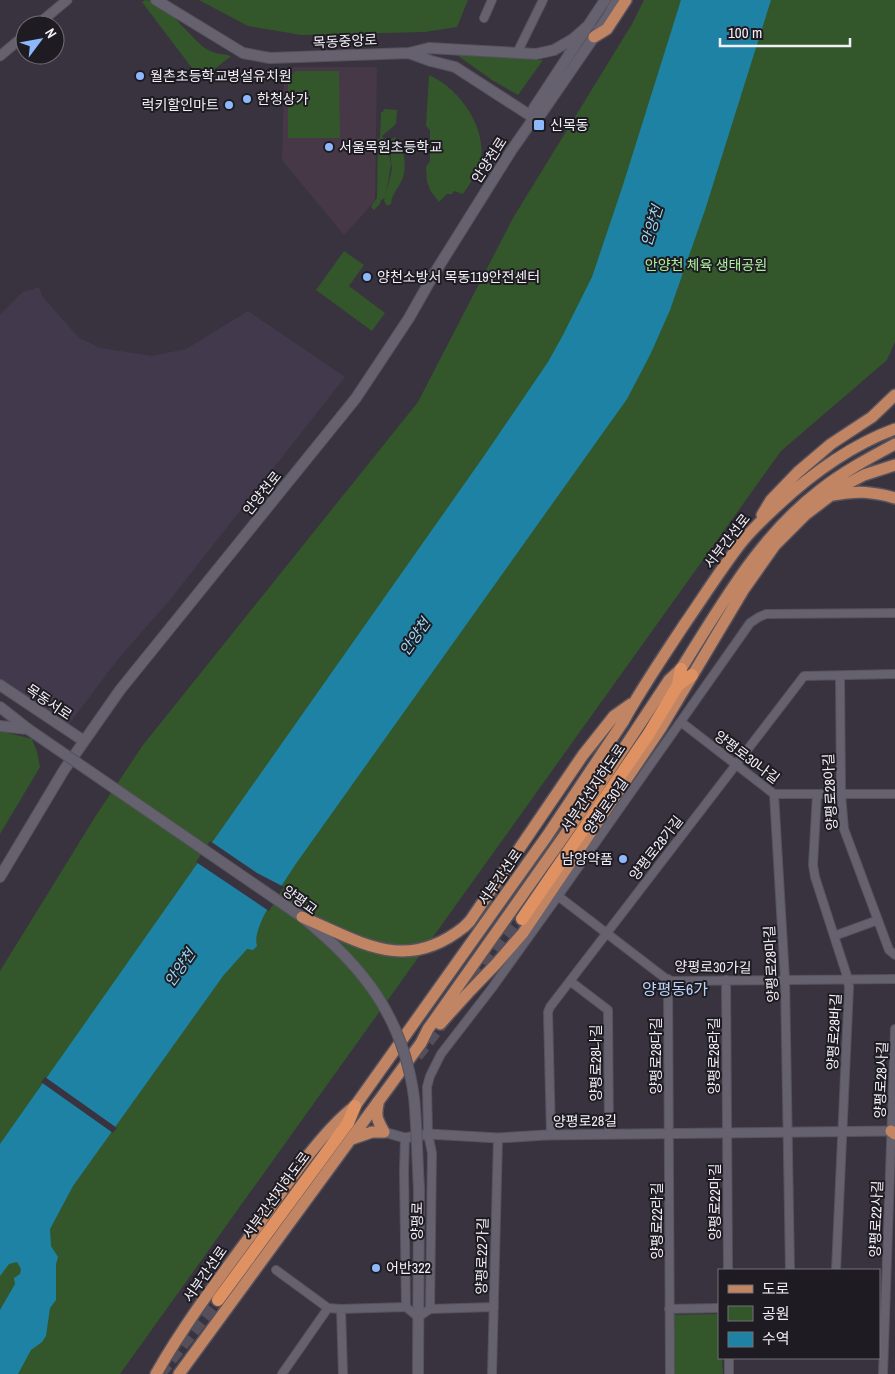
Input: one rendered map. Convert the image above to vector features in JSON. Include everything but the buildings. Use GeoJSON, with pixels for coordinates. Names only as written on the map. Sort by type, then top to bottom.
{"type":"FeatureCollection","features":[{"type":"Feature","properties":{"kind":"highway","name":"서부간선지하도로"},"geometry":{"type":"LineString","coordinates":[[522,919],[648,735],[686,672]]}},
{"type":"Feature","properties":{"kind":"highway","name":"서부간선지하도로"},"geometry":{"type":"LineString","coordinates":[[218,1300],[348,1123],[355,1106]]}},
{"type":"Feature","properties":{"kind":"main road","name":"목동중앙로"},"geometry":{"type":"LineString","coordinates":[[156,0],[243,53],[270,58],[409,53],[455,67],[534,118]]}},
{"type":"Feature","properties":{"kind":"main road","name":"안양천로"},"geometry":{"type":"LineString","coordinates":[[534,118],[534,108],[605,0]]}},
{"type":"Feature","properties":{"kind":"main road","name":"안양천로"},"geometry":{"type":"LineString","coordinates":[[0,877],[45,801],[120,690],[356,398],[409,318],[434,274],[511,151],[534,118],[541,114],[617,0]]}},
{"type":"Feature","properties":{"kind":"main road"},"geometry":{"type":"LineString","coordinates":[[594,37],[607,29],[626,0]]}},
{"type":"Feature","properties":{"kind":"main road"},"geometry":{"type":"LineString","coordinates":[[409,53],[429,48],[536,54],[554,50],[573,39],[590,24]]}},
{"type":"Feature","properties":{"kind":"main road"},"geometry":{"type":"LineString","coordinates":[[755,527],[771,500],[798,472],[831,444],[872,417],[895,395]]}},
{"type":"Feature","properties":{"kind":"main road","name":"서부간선로"},"geometry":{"type":"LineString","coordinates":[[156,1374],[209,1294],[301,1166],[342,1116],[355,1106],[547,836],[738,546],[790,493],[816,473],[859,446],[895,429]]}},
{"type":"Feature","properties":{"kind":"main road"},"geometry":{"type":"LineString","coordinates":[[421,1043],[433,1033],[496,964],[522,932],[656,736],[685,690],[686,672],[741,574],[777,529],[820,490],[846,472],[895,444]]}},
{"type":"Feature","properties":{"kind":"main road"},"geometry":{"type":"LineString","coordinates":[[179,1374],[421,1043],[428,1029],[577,818],[669,680],[686,672],[722,628],[744,589],[766,557],[794,526],[830,496],[864,475],[895,465]]}},
{"type":"Feature","properties":{"kind":"main road"},"geometry":{"type":"LineString","coordinates":[[830,496],[853,492],[868,492],[895,498]]}},
{"type":"Feature","properties":{"kind":"main road","name":"목동서로"},"geometry":{"type":"LineString","coordinates":[[0,686],[84,741]]}},
{"type":"Feature","properties":{"kind":"main road"},"geometry":{"type":"LineString","coordinates":[[302,917],[381,950],[414,952],[431,947],[446,939],[470,921],[583,755],[614,716],[634,702]]}},
{"type":"Feature","properties":{"kind":"main road"},"geometry":{"type":"LineString","coordinates":[[0,707],[28,729]]}},
{"type":"Feature","properties":{"kind":"main road"},"geometry":{"type":"LineString","coordinates":[[0,726],[28,729]]}},
{"type":"Feature","properties":{"kind":"main road","name":"양평교"},"geometry":{"type":"LineString","coordinates":[[28,729],[302,917],[330,939],[352,962],[370,984],[387,1012],[401,1046],[412,1089],[419,1188]]}},
{"type":"Feature","properties":{"kind":"main road"},"geometry":{"type":"LineString","coordinates":[[350,1140],[372,1132],[384,1132],[376,1114],[378,1102]]}},
{"type":"Feature","properties":{"kind":"main road","name":"양평로"},"geometry":{"type":"LineString","coordinates":[[418,1374],[419,1188]]}},
{"type":"Feature","properties":{"kind":"street"},"geometry":{"type":"LineString","coordinates":[[49,15],[67,0]]}},
{"type":"Feature","properties":{"kind":"street"},"geometry":{"type":"LineString","coordinates":[[484,18],[492,0]]}},
{"type":"Feature","properties":{"kind":"street"},"geometry":{"type":"LineString","coordinates":[[516,53],[543,0]]}},
{"type":"Feature","properties":{"kind":"street"},"geometry":{"type":"LineString","coordinates":[[0,56],[15,43]]}},
{"type":"Feature","properties":{"kind":"street","name":"양평로30길"},"geometry":{"type":"LineString","coordinates":[[428,1134],[427,1087],[441,1054],[558,896],[750,623],[766,614],[895,613]]}},
{"type":"Feature","properties":{"kind":"street","name":"양평로28가길"},"geometry":{"type":"LineString","coordinates":[[551,1135],[548,1012],[550,1006],[804,676],[895,674]]}},
{"type":"Feature","properties":{"kind":"street","name":"양평로28아길"},"geometry":{"type":"LineString","coordinates":[[840,676],[841,794],[845,835],[889,950],[895,955]]}},
{"type":"Feature","properties":{"kind":"street","name":"양평로30나길"},"geometry":{"type":"LineString","coordinates":[[681,722],[774,794],[895,794]]}},
{"type":"Feature","properties":{"kind":"street","name":"양평로28마길"},"geometry":{"type":"LineString","coordinates":[[774,794],[786,979],[787,1132]]}},
{"type":"Feature","properties":{"kind":"street","name":"양평로28바길"},"geometry":{"type":"LineString","coordinates":[[818,794],[815,877],[848,978],[849,987],[842,1132]]}},
{"type":"Feature","properties":{"kind":"street","name":"양평로30가길"},"geometry":{"type":"LineString","coordinates":[[558,896],[672,981],[895,979]]}},
{"type":"Feature","properties":{"kind":"street"},"geometry":{"type":"LineString","coordinates":[[834,936],[878,920]]}},
{"type":"Feature","properties":{"kind":"street","name":"양평로28다길"},"geometry":{"type":"LineString","coordinates":[[668,979],[669,1134]]}},
{"type":"Feature","properties":{"kind":"street","name":"양평로28라길"},"geometry":{"type":"LineString","coordinates":[[726,980],[727,1133]]}},
{"type":"Feature","properties":{"kind":"street","name":"양평로28나길"},"geometry":{"type":"LineString","coordinates":[[570,981],[608,1010],[609,1134]]}},
{"type":"Feature","properties":{"kind":"street","name":"양평로28사길"},"geometry":{"type":"LineString","coordinates":[[894,1132],[895,1029]]}},
{"type":"Feature","properties":{"kind":"street","name":"양평로28길"},"geometry":{"type":"LineString","coordinates":[[384,1132],[404,1138],[428,1134],[498,1138],[609,1134],[894,1132]]}},
{"type":"Feature","properties":{"kind":"street"},"geometry":{"type":"LineString","coordinates":[[787,1132],[790,1269]]}},
{"type":"Feature","properties":{"kind":"street"},"geometry":{"type":"LineString","coordinates":[[836,1269],[842,1132]]}},
{"type":"Feature","properties":{"kind":"street","name":"양평로22사길"},"geometry":{"type":"LineString","coordinates":[[883,1374],[882,1307],[894,1132]]}},
{"type":"Feature","properties":{"kind":"street","name":"양평로22마길"},"geometry":{"type":"LineString","coordinates":[[727,1133],[728,1269]]}},
{"type":"Feature","properties":{"kind":"street","name":"양평로"},"geometry":{"type":"LineString","coordinates":[[428,1134],[432,1152],[430,1308]]}},
{"type":"Feature","properties":{"kind":"street","name":"양평로22라길"},"geometry":{"type":"LineString","coordinates":[[669,1134],[670,1374]]}},
{"type":"Feature","properties":{"kind":"street","name":"양평로"},"geometry":{"type":"LineString","coordinates":[[404,1138],[406,1307]]}},
{"type":"Feature","properties":{"kind":"street","name":"양평로22가길"},"geometry":{"type":"LineString","coordinates":[[492,1374],[498,1138]]}},
{"type":"Feature","properties":{"kind":"street"},"geometry":{"type":"LineString","coordinates":[[276,1270],[328,1308],[406,1307],[418,1317],[430,1308],[494,1307]]}},
{"type":"Feature","properties":{"kind":"street"},"geometry":{"type":"LineString","coordinates":[[282,1374],[328,1308]]}},
{"type":"Feature","properties":{"kind":"street"},"geometry":{"type":"LineString","coordinates":[[670,1309],[718,1308]]}},
{"type":"Feature","properties":{"kind":"street"},"geometry":{"type":"LineString","coordinates":[[341,1309],[343,1374]]}},
{"type":"Feature","properties":{"kind":"street"},"geometry":{"type":"LineString","coordinates":[[729,1359],[729,1374]]}},
{"type":"Feature","properties":{"kind":"shaded area","name":"서울목원초등학교"},"geometry":{"type":"Polygon","coordinates":[[[293,67],[377,67],[375,201],[344,235],[282,160],[284,77],[293,67]]]}},
{"type":"Feature","properties":{"kind":"shaded area"},"geometry":{"type":"Polygon","coordinates":[[[39,287],[42,296],[79,338],[100,348],[152,356],[186,349],[248,311],[345,377],[169,601],[118,659],[69,724],[56,726],[0,688],[0,315],[23,292],[39,287]]]}},
{"type":"Feature","properties":{"kind":"green space"},"geometry":{"type":"Polygon","coordinates":[[[145,0],[161,6],[169,12],[208,50],[231,56],[201,80],[142,2],[145,0]]]}},
{"type":"Feature","properties":{"kind":"green space"},"geometry":{"type":"Polygon","coordinates":[[[199,0],[468,0],[457,27],[425,32],[301,35],[248,26],[199,0]]]}},
{"type":"Feature","properties":{"kind":"green space","name":"안양천 체육 생태공원"},"geometry":{"type":"Polygon","coordinates":[[[644,0],[895,0],[895,342],[887,360],[781,451],[120,1374],[0,1374],[0,971],[95,817],[143,745],[418,402],[513,218],[632,24],[644,0]]]}},
{"type":"Feature","properties":{"kind":"green space"},"geometry":{"type":"Polygon","coordinates":[[[457,55],[543,60],[518,95],[492,80],[457,55]]]}},
{"type":"Feature","properties":{"kind":"green space"},"geometry":{"type":"Polygon","coordinates":[[[296,71],[339,71],[340,138],[288,138],[288,79],[296,71]]]}},
{"type":"Feature","properties":{"kind":"green space"},"geometry":{"type":"Polygon","coordinates":[[[429,75],[451,89],[469,111],[476,124],[482,151],[479,168],[463,194],[454,191],[452,194],[447,194],[439,202],[430,190],[427,181],[426,167],[430,161],[430,130],[426,126],[429,75]]]}},
{"type":"Feature","properties":{"kind":"green space"},"geometry":{"type":"Polygon","coordinates":[[[384,109],[397,110],[396,124],[382,136],[388,145],[391,165],[385,198],[381,200],[374,210],[371,207],[377,198],[378,139],[380,138],[381,112],[384,109]]]}},
{"type":"Feature","properties":{"kind":"green space"},"geometry":{"type":"Polygon","coordinates":[[[395,137],[403,153],[405,165],[401,182],[392,197],[391,204],[387,206],[384,201],[392,169],[389,141],[395,137]]]}},
{"type":"Feature","properties":{"kind":"green space"},"geometry":{"type":"Polygon","coordinates":[[[344,251],[364,265],[349,286],[385,313],[372,331],[316,290],[344,251]]]}},
{"type":"Feature","properties":{"kind":"green space"},"geometry":{"type":"Polygon","coordinates":[[[0,731],[32,739],[40,767],[0,834],[0,731]]]}},
{"type":"Feature","properties":{"kind":"green space"},"geometry":{"type":"Polygon","coordinates":[[[718,1314],[718,1359],[722,1359],[723,1374],[671,1374],[670,1315],[718,1314]]]}},
{"type":"Feature","properties":{"kind":"water","name":"안양천"},"geometry":{"type":"Polygon","coordinates":[[[681,0],[771,0],[705,210],[670,310],[651,353],[627,399],[295,865],[263,917],[256,938],[257,946],[253,950],[247,949],[223,976],[73,1186],[50,1229],[51,1246],[58,1257],[56,1264],[56,1300],[50,1308],[46,1336],[42,1342],[31,1350],[18,1374],[0,1374],[0,1310],[15,1284],[14,1278],[20,1274],[21,1269],[17,1262],[9,1264],[0,1276],[0,1144],[484,456],[548,362],[592,277],[681,0]]]}},
{"type":"Feature","properties":{"kind":"pier"},"geometry":{"type":"Polygon","coordinates":[[[210,841],[257,873],[284,887],[269,911],[196,862],[210,841]]]}},
{"type":"Feature","properties":{"kind":"pier"},"geometry":{"type":"Polygon","coordinates":[[[45,1077],[117,1128],[113,1133],[41,1082],[45,1077]]]}},
{"type":"Feature","properties":{"kind":"tunnel"},"geometry":{"type":"LineString","coordinates":[[475,980],[522,919]]}},
{"type":"Feature","properties":{"kind":"tunnel"},"geometry":{"type":"LineString","coordinates":[[417,1056],[448,1016]]}},
{"type":"Feature","properties":{"kind":"tunnel"},"geometry":{"type":"LineString","coordinates":[[160,1374],[218,1300]]}},
{"type":"Feature","properties":{"kind":"place","name":"월촌초등학교병설유치원"},"geometry":{"type":"Point","coordinates":[140,76]}},
{"type":"Feature","properties":{"kind":"place","name":"한청상가"},"geometry":{"type":"Point","coordinates":[247,99]}},
{"type":"Feature","properties":{"kind":"place","name":"럭키할인마트"},"geometry":{"type":"Point","coordinates":[229,105]}},
{"type":"Feature","properties":{"kind":"place","name":"신목동"},"geometry":{"type":"Point","coordinates":[539,125]}},
{"type":"Feature","properties":{"kind":"place","name":"서울목원초등학교"},"geometry":{"type":"Point","coordinates":[329,147]}},
{"type":"Feature","properties":{"kind":"place","name":"양천소방서 목동119안전센터"},"geometry":{"type":"Point","coordinates":[367,277]}},
{"type":"Feature","properties":{"kind":"place","name":"남양약품"},"geometry":{"type":"Point","coordinates":[623,859]}},
{"type":"Feature","properties":{"kind":"place","name":"어반322"},"geometry":{"type":"Point","coordinates":[376,1268]}},
{"type":"Feature","properties":{"kind":"district","name":"양평동6가"},"geometry":{"type":"Point","coordinates":[675,989]}}]}
